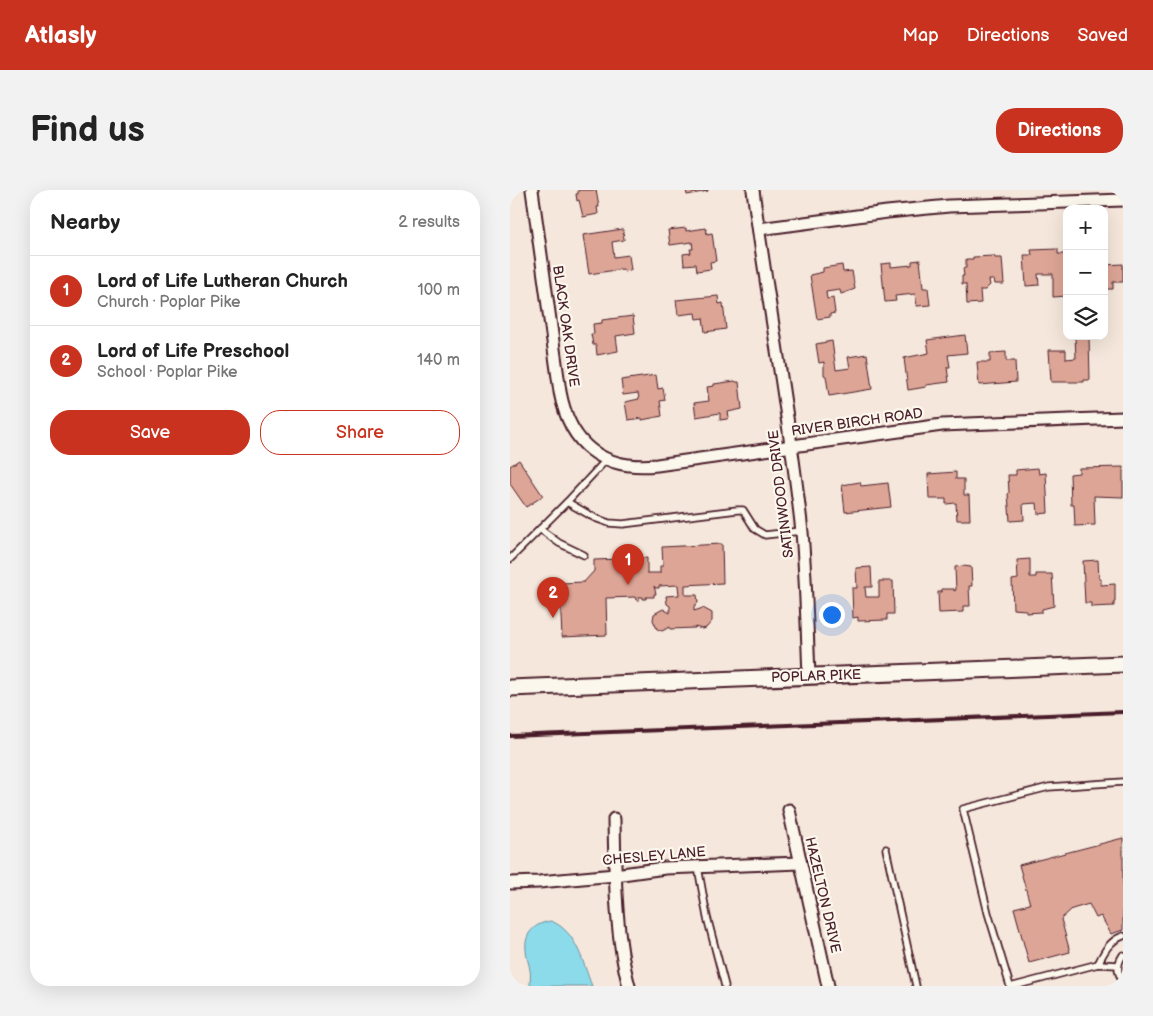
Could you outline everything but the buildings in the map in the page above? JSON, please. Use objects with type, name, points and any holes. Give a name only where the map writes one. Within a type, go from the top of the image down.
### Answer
[{"type":"main road","name":"POPLAR PIKE","points":[[510,688],[1123,664]]},
{"type":"street","name":"BLACK OAK DRIVE","points":[[532,190],[562,402],[567,418],[576,433],[590,449],[602,457]]},
{"type":"street","name":"SATINWOOD DRIVE","points":[[753,190],[802,531],[809,676]]},
{"type":"street","points":[[758,230],[887,212],[933,208],[1123,200]]},
{"type":"street","name":"RIVER BIRCH ROAD","points":[[602,457],[622,465],[645,467],[942,426],[1123,418]]},
{"type":"street","name":"HAZELTON DRIVE","points":[[789,810],[828,986]]},
{"type":"street","points":[[614,819],[615,875],[623,956],[629,986]]},
{"type":"street","name":"CHESLEY LANE","points":[[510,883],[615,875],[665,868],[800,863]]},
{"type":"lane","points":[[510,559],[567,502],[602,457]]},
{"type":"lane","points":[[567,502],[595,518],[615,524],[638,523],[743,510],[755,529],[765,535],[802,531]]},
{"type":"lane","points":[[540,529],[558,543],[584,555]]},
{"type":"lane","points":[[1118,965],[1098,964],[1012,986],[988,913],[963,809],[1049,787],[1123,782]]},
{"type":"lane","points":[[886,849],[916,986]]},
{"type":"lane","points":[[698,866],[707,917],[725,986]]},
{"type":"lane","points":[[1098,964],[1110,944],[1115,939],[1123,936]]},
{"type":"lane","points":[[1123,955],[1118,965],[1118,971],[1123,980]]},
{"type":"water","points":[[551,921],[567,932],[573,940],[592,986],[530,986],[530,972],[526,953],[527,939],[532,930],[540,924]]},
{"type":"railway","points":[[510,736],[1123,712]]},
{"type":"place","name":"Lord of Life Lutheran Church","points":[[628,585]]},
{"type":"place","name":"Lord of Life Preschool","points":[[553,618]]}]
